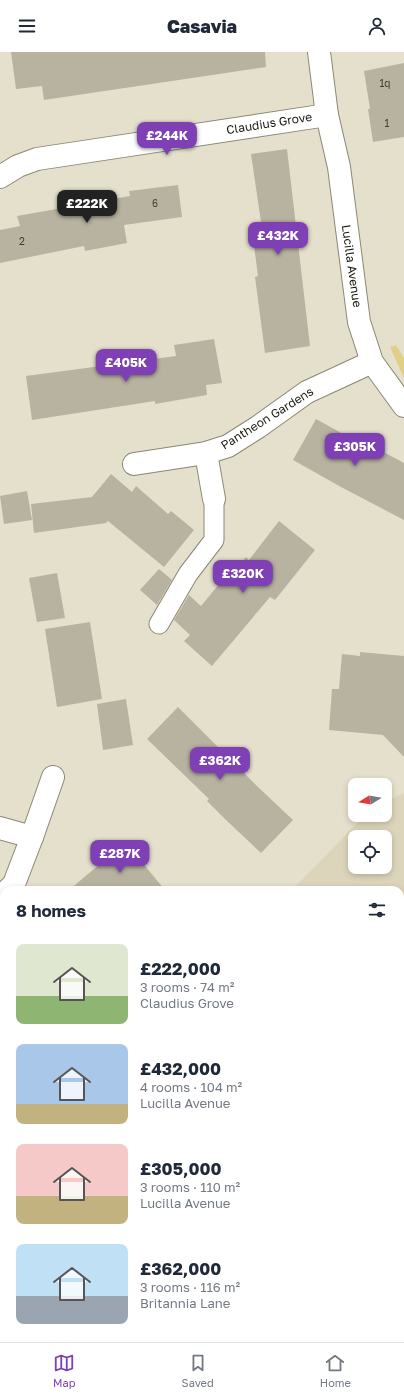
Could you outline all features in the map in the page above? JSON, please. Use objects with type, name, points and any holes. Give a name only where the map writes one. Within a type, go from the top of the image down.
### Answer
[{"type":"street","name":"Lucilla Avenue","points":[[319,52],[327,114],[339,167],[359,322],[372,362],[404,406]]},
{"type":"street","name":"Claudius Grove","points":[[0,177],[18,166],[37,159],[327,114]]},
{"type":"street","name":"Pantheon Gardens","points":[[134,464],[206,453],[228,446],[258,427],[307,392],[372,362]]},
{"type":"street","name":"Pantheon Gardens","points":[[206,453],[214,499]]},
{"type":"street","points":[[12,886],[32,837],[53,777]]},
{"type":"street","points":[[0,828],[32,837]]},
{"type":"lane","points":[[159,624],[188,574],[214,540],[214,499]]},
{"type":"shaded area","points":[[396,345],[404,358],[404,378],[390,347]]},
{"type":"shaded area","points":[[404,793],[404,886],[296,886],[348,832],[348,874],[392,874],[392,830],[350,830],[358,822],[392,822],[392,799]]},
{"type":"building","points":[[11,52],[265,52],[266,67],[44,100],[42,86],[16,89]]},
{"type":"building","points":[[404,63],[404,137],[373,142],[364,71]]},
{"type":"building","points":[[287,149],[310,346],[265,353],[255,277],[258,276],[251,223],[261,222],[251,154]]},
{"type":"building","points":[[178,185],[182,217],[124,225],[127,243],[85,251],[84,246],[0,263],[0,230],[20,226],[17,216],[130,196],[129,191]]},
{"type":"building","points":[[214,339],[222,383],[206,385],[207,395],[155,404],[155,401],[32,420],[26,376],[176,356],[174,345]]},
{"type":"building","points":[[316,419],[363,445],[365,442],[404,463],[404,520],[293,460]]},
{"type":"building","points":[[111,474],[132,492],[136,486],[168,514],[171,511],[194,530],[164,567],[108,521],[106,523],[34,533],[31,504],[92,497]]},
{"type":"building","points":[[27,491],[32,520],[4,524],[0,496]]},
{"type":"building","points":[[279,521],[315,550],[275,600],[270,597],[212,666],[184,641],[190,635],[174,620],[189,595],[201,606],[220,583],[223,585],[246,557],[249,560]]},
{"type":"building","points":[[159,569],[172,580],[157,605],[140,590]]},
{"type":"building","points":[[57,573],[65,618],[37,622],[29,578]]},
{"type":"building","points":[[90,622],[102,699],[57,707],[45,629]]},
{"type":"building","points":[[360,652],[404,656],[404,757],[383,735],[329,730],[332,689],[339,689],[342,654],[360,656]]},
{"type":"building","points":[[126,699],[133,745],[103,750],[97,704]]},
{"type":"building","points":[[178,707],[293,820],[261,853],[207,801],[209,799],[147,739]]},
{"type":"building","points":[[126,843],[162,886],[74,886]]}]
